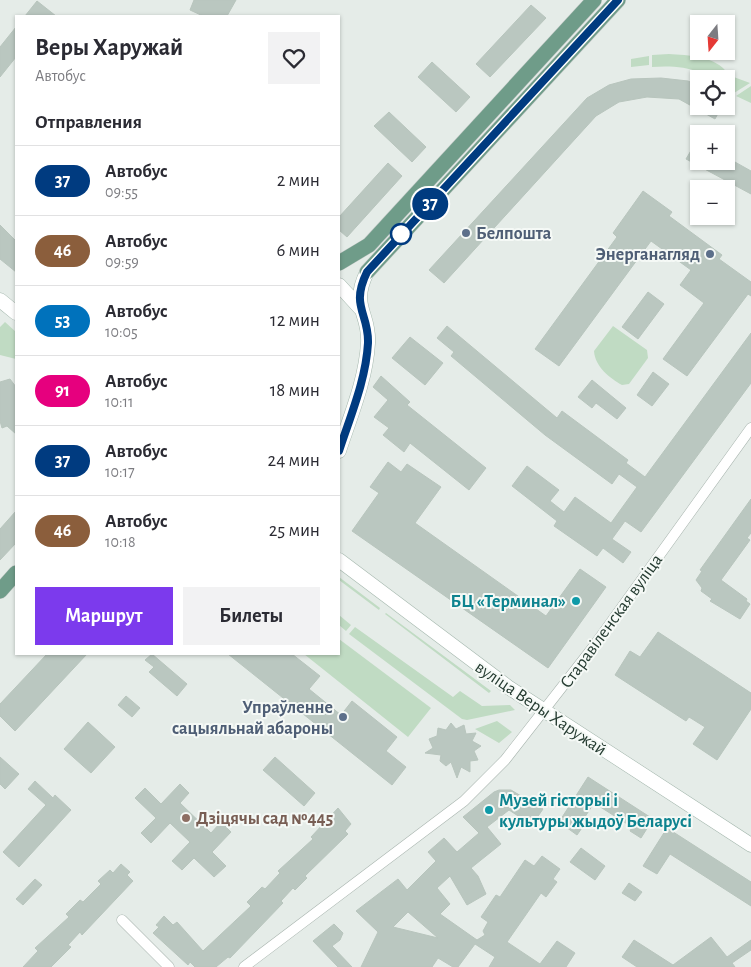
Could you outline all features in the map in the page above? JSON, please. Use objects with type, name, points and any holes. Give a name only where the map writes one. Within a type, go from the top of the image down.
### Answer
[{"type":"main road","points":[[340,262],[369,245],[594,0]]},
{"type":"main road","points":[[340,448],[364,369],[368,334],[360,308],[360,292],[367,272],[618,0]]},
{"type":"main road","points":[[543,56],[542,63],[545,68],[552,70],[558,67]]},
{"type":"main road","points":[[340,286],[360,308]]},
{"type":"main road","points":[[0,300],[15,312]]},
{"type":"main road","name":"вуліца Веры Харужай","points":[[340,561],[508,687],[751,845]]},
{"type":"main road","points":[[0,591],[15,574]]},
{"type":"street","name":"Старавіленская вуліца","points":[[244,967],[464,801],[505,760],[542,710],[594,646],[751,428]]},
{"type":"street","points":[[122,920],[169,967]]},
{"type":"green space","points":[[652,55],[690,56],[690,60],[709,60],[717,63],[725,70],[652,67]]},
{"type":"green space","points":[[649,56],[649,65],[631,67],[631,59]]},
{"type":"green space","points":[[735,77],[750,83],[735,92]]},
{"type":"green space","points":[[751,86],[751,103],[736,96]]},
{"type":"green space","points":[[5,322],[15,331],[15,359],[0,355],[0,327]]},
{"type":"green space","points":[[613,326],[647,350],[648,358],[629,384],[622,385],[608,375],[600,367],[595,357],[594,351]]},
{"type":"green space","points":[[340,578],[380,608],[379,610],[340,581]]},
{"type":"green space","points":[[386,613],[491,691],[489,693]]},
{"type":"green space","points":[[340,616],[351,625],[346,631],[340,626]]},
{"type":"green space","points":[[355,627],[453,697],[460,691],[482,706],[510,705],[515,710],[467,720],[462,719],[349,634]]},
{"type":"green space","points":[[340,640],[431,708],[408,737],[305,655],[340,655]]},
{"type":"green space","points":[[497,721],[512,732],[499,743],[475,729]]},
{"type":"building","points":[[194,0],[236,0],[228,15],[201,15],[190,10]]},
{"type":"building","points":[[37,1],[55,15],[26,15]]},
{"type":"building","points":[[531,5],[546,18],[490,77],[476,64]]},
{"type":"building","points":[[15,28],[15,58],[0,77],[0,47]]},
{"type":"building","points":[[432,62],[470,97],[456,112],[418,77]]},
{"type":"building","points":[[661,78],[688,81],[690,82],[690,105],[679,99],[647,97],[619,102],[596,116],[444,283],[429,270],[587,98],[609,85],[631,79]]},
{"type":"building","points":[[389,112],[426,147],[412,162],[374,126]]},
{"type":"building","points":[[708,115],[717,115],[715,119]]},
{"type":"building","points":[[690,152],[690,161],[686,159]]},
{"type":"building","points":[[735,162],[751,171],[751,194],[735,185],[735,180],[725,180],[706,170],[735,170]]},
{"type":"building","points":[[388,163],[402,176],[347,237],[340,231],[340,216]]},
{"type":"building","points":[[643,191],[672,212],[669,216],[722,255],[719,259],[751,282],[751,296],[748,294],[687,376],[663,359],[704,303],[680,285],[691,270],[651,241],[559,366],[535,349],[617,237],[613,233]]},
{"type":"building","points":[[0,225],[15,240],[15,271],[0,259]]},
{"type":"building","points":[[648,292],[664,304],[638,339],[622,327]]},
{"type":"building","points":[[447,326],[557,418],[562,411],[628,460],[626,463],[645,477],[751,333],[751,383],[641,532],[625,521],[612,539],[631,552],[623,563],[603,548],[597,556],[554,526],[557,521],[512,486],[527,466],[559,490],[550,501],[564,512],[575,497],[611,523],[637,487],[619,474],[612,484],[545,435],[451,356],[454,352],[437,338]]},
{"type":"building","points":[[410,337],[443,363],[425,385],[392,358]]},
{"type":"building","points":[[653,372],[669,384],[652,406],[637,395]]},
{"type":"building","points":[[381,376],[410,402],[407,405],[486,468],[469,490],[410,443],[404,452],[383,435],[389,428],[374,417],[388,400],[373,387]]},
{"type":"building","points":[[10,379],[15,386],[15,433],[7,426],[2,428],[0,421],[0,382]]},
{"type":"building","points":[[592,380],[626,408],[617,419],[596,403],[592,408],[578,397]]},
{"type":"building","points":[[388,462],[401,472],[407,464],[441,487],[415,523],[546,616],[580,569],[606,587],[548,668],[352,531],[379,493],[370,487]]},
{"type":"building","points":[[751,499],[751,533],[747,538],[750,540],[721,580],[747,599],[746,601],[750,604],[740,619],[710,601],[712,599],[701,591],[702,588],[696,580],[702,571],[700,570]]},
{"type":"building","points":[[15,512],[15,544],[0,560],[0,529]]},
{"type":"building","points":[[658,632],[751,693],[751,709],[717,760],[693,744],[705,727],[689,717],[686,721],[615,675],[630,651],[640,657]]},
{"type":"building","points":[[46,655],[86,655],[15,731],[0,716],[0,704]]},
{"type":"building","points":[[153,655],[187,684],[177,696],[149,672],[154,667],[145,660]]},
{"type":"building","points":[[229,655],[293,655],[320,676],[309,689],[341,715],[352,701],[397,737],[386,751],[406,767],[392,785]]},
{"type":"building","points":[[126,696],[140,708],[132,717],[118,705]]},
{"type":"building","points":[[88,722],[115,747],[91,773],[64,749]]},
{"type":"building","points":[[451,723],[456,729],[464,725],[466,734],[476,733],[472,741],[481,746],[474,751],[478,760],[470,761],[470,772],[461,767],[457,778],[451,762],[446,766],[440,761],[441,755],[425,753],[433,748],[429,739],[437,736],[438,728],[446,730]]},
{"type":"building","points":[[0,757],[19,774],[5,789],[0,784]]},
{"type":"building","points":[[275,757],[315,793],[304,806],[263,770]]},
{"type":"building","points":[[588,777],[653,819],[641,838],[630,831],[632,827],[594,803],[581,823],[584,825],[577,835],[559,822]]},
{"type":"building","points":[[35,781],[53,798],[55,795],[71,810],[19,867],[3,852],[46,805],[28,789]]},
{"type":"building","points":[[180,784],[189,793],[180,803],[211,833],[221,822],[231,832],[212,852],[226,866],[214,877],[194,858],[182,870],[172,861],[190,842],[170,823],[151,843],[141,833],[156,818],[135,798],[145,788],[161,804]]},
{"type":"building","points":[[511,790],[543,809],[532,825],[509,810],[487,827],[501,844],[471,868],[478,876],[486,894],[467,905],[450,876],[437,888],[450,904],[440,914],[477,940],[485,935],[483,931],[488,922],[481,917],[496,895],[500,897],[525,860],[534,866],[542,856],[560,869],[553,879],[557,882],[546,897],[541,893],[507,942],[540,964],[557,941],[575,953],[566,967],[489,967],[495,957],[475,944],[458,967],[453,967],[438,958],[432,967],[361,967],[378,932],[356,911],[398,879],[407,890],[436,861],[428,852],[444,838],[457,852],[479,833],[463,817],[494,792]],"holes":[[[408,912],[438,938],[393,927]]]},
{"type":"building","points":[[338,808],[351,824],[345,831],[348,834],[305,876],[307,878],[295,890],[293,888],[281,901],[283,903],[230,958],[228,957],[216,967],[195,967],[190,962],[188,965],[153,933],[159,927],[156,925],[164,916],[173,925],[177,922],[203,951],[251,906],[247,902],[262,887],[265,889],[280,873],[278,871],[313,839],[311,837]]},
{"type":"building","points":[[667,828],[751,882],[751,906],[670,854],[657,874],[643,866]]},
{"type":"building","points":[[581,848],[605,866],[595,880],[570,862]]},
{"type":"building","points":[[121,864],[130,872],[127,875],[133,881],[82,935],[80,932],[68,945],[71,947],[51,967],[23,967],[38,951],[35,948],[69,917],[66,914],[80,900],[83,902],[101,884],[98,881],[110,870],[113,873]]},
{"type":"building","points":[[35,879],[42,885],[23,905],[16,899]]},
{"type":"building","points":[[629,883],[642,892],[635,901],[622,893]]},
{"type":"building","points":[[334,924],[343,933],[340,940],[332,946],[352,967],[338,967],[313,941]]},
{"type":"building","points":[[711,937],[727,957],[751,940],[751,950],[732,963],[735,967],[637,967],[622,957],[634,940],[673,965]]},
{"type":"bus line","name":"37","points":[[340,448],[364,369],[368,334],[360,308],[360,292],[367,272],[618,0]]},
{"type":"place","name":"Белпошта","points":[[466,233]]},
{"type":"place","name":"Энерганагляд","points":[[710,254]]},
{"type":"place","name":"БЦ «Терминал»","points":[[576,601]]},
{"type":"place","name":"Упраўленне сацыяльнай абароны","points":[[343,717]]},
{"type":"place","name":"Музей гісторыі і культуры жыдоў Беларусі","points":[[489,810]]},
{"type":"place","name":"Дзіцячы сад №445","points":[[186,818]]}]
